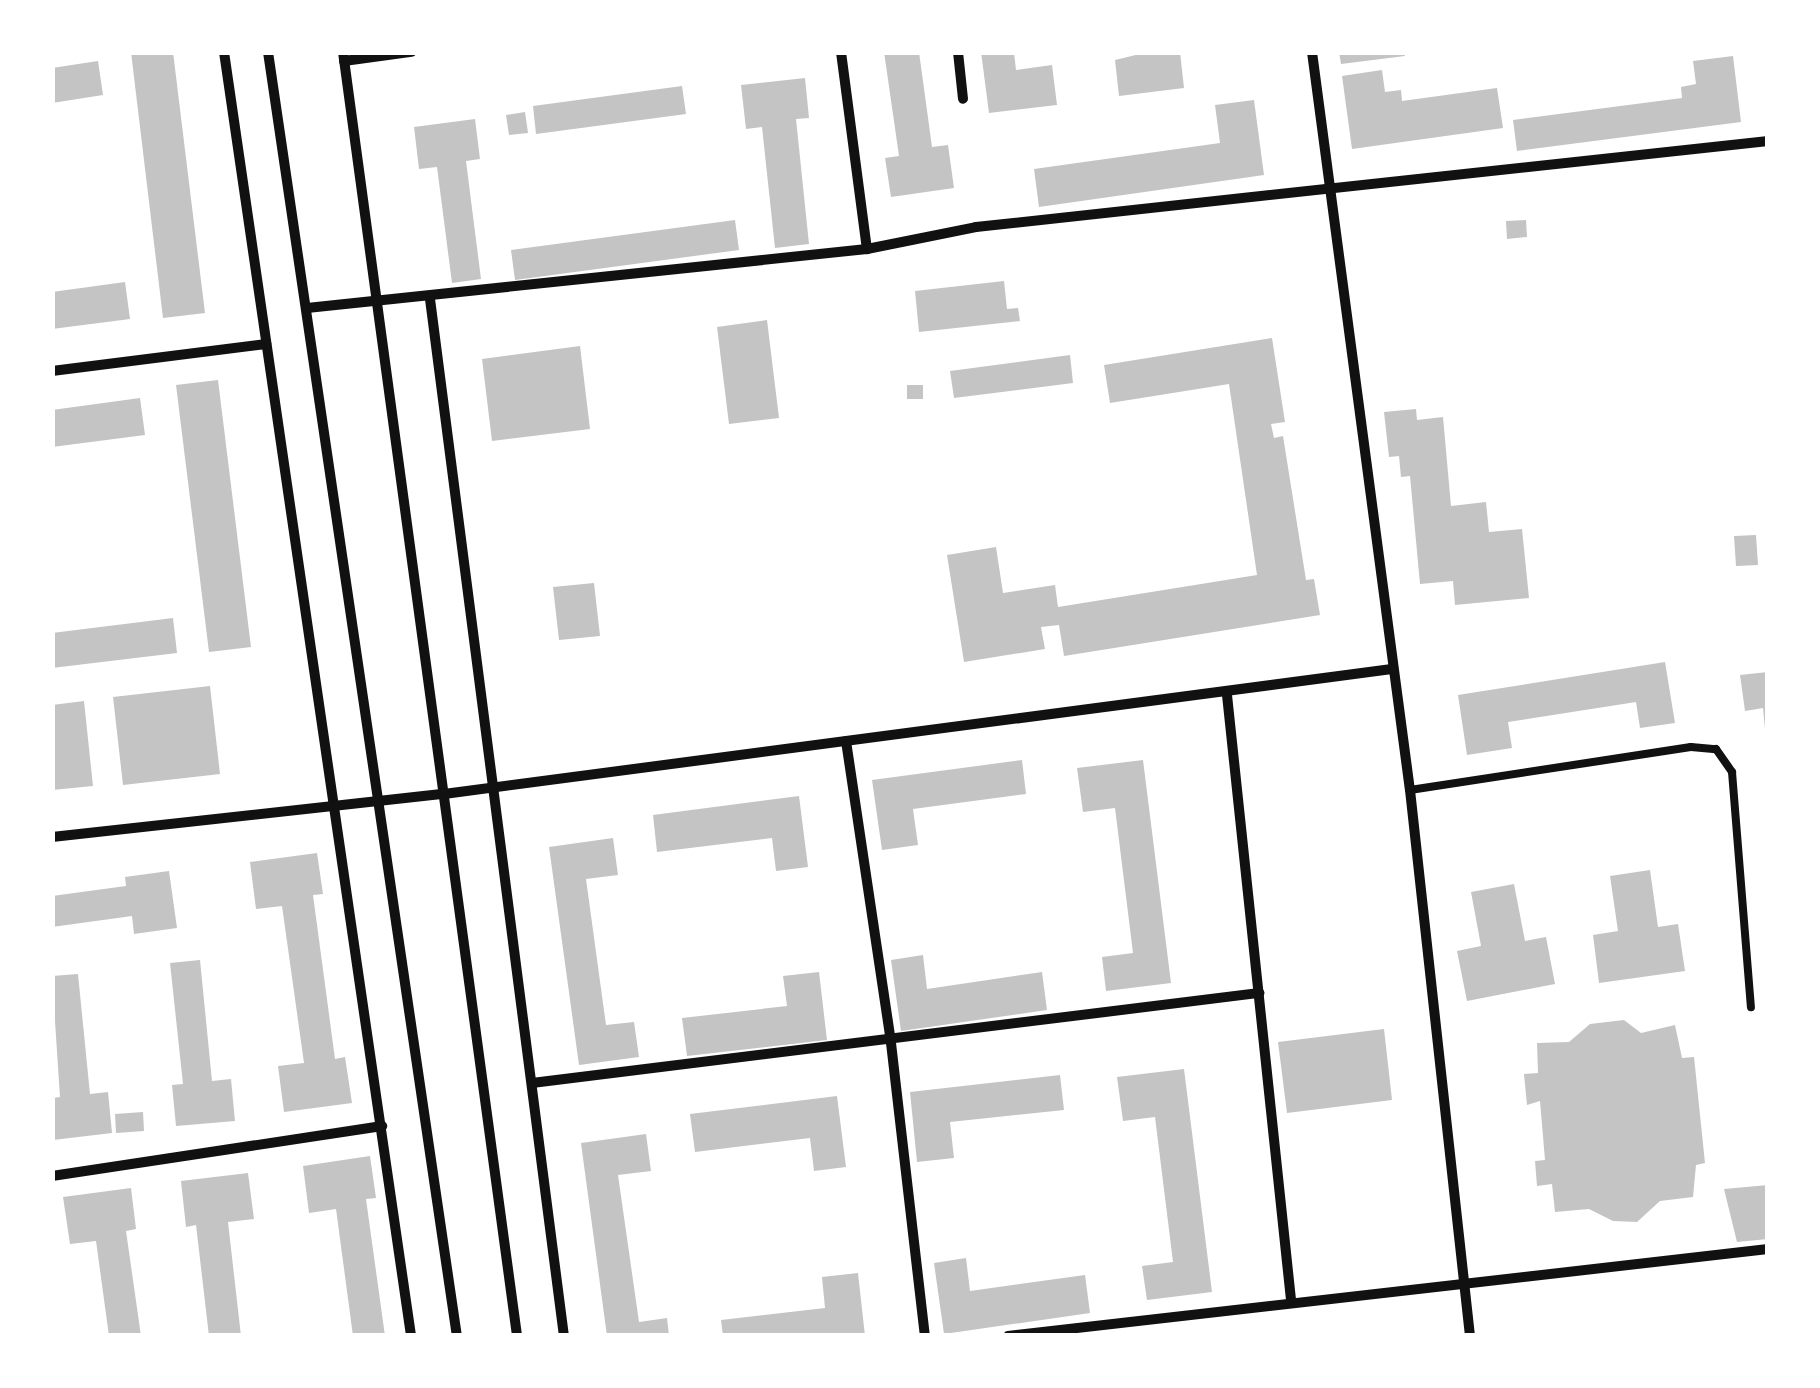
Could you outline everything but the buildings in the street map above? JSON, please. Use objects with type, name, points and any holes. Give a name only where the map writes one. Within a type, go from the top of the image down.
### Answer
[{"type":"street","points":[[224,52],[411,1336]]},
{"type":"street","points":[[268,52],[457,1336]]},
{"type":"street","points":[[411,52],[344,57],[518,1336]]},
{"type":"street","points":[[840,52],[866,249]]},
{"type":"street","points":[[958,52],[963,99]]},
{"type":"street","points":[[1312,52],[1410,790],[1470,1336]]},
{"type":"street","points":[[307,308],[430,299],[866,249],[976,227],[1768,141]]},
{"type":"street","points":[[430,299],[564,1336]]},
{"type":"street","points":[[52,371],[266,344]]},
{"type":"street","points":[[52,837],[376,797],[444,794],[1227,695],[1392,669]]},
{"type":"street","points":[[1227,695],[1291,1300]]},
{"type":"street","points":[[846,741],[891,1042],[925,1336]]},
{"type":"street","points":[[532,1084],[1259,993]]},
{"type":"street","points":[[52,1176],[382,1126]]},
{"type":"street","points":[[1008,1336],[1291,1300],[1768,1250]]},
{"type":"lane","points":[[1410,790],[1691,747],[1716,750],[1732,772],[1751,1007]]}]
